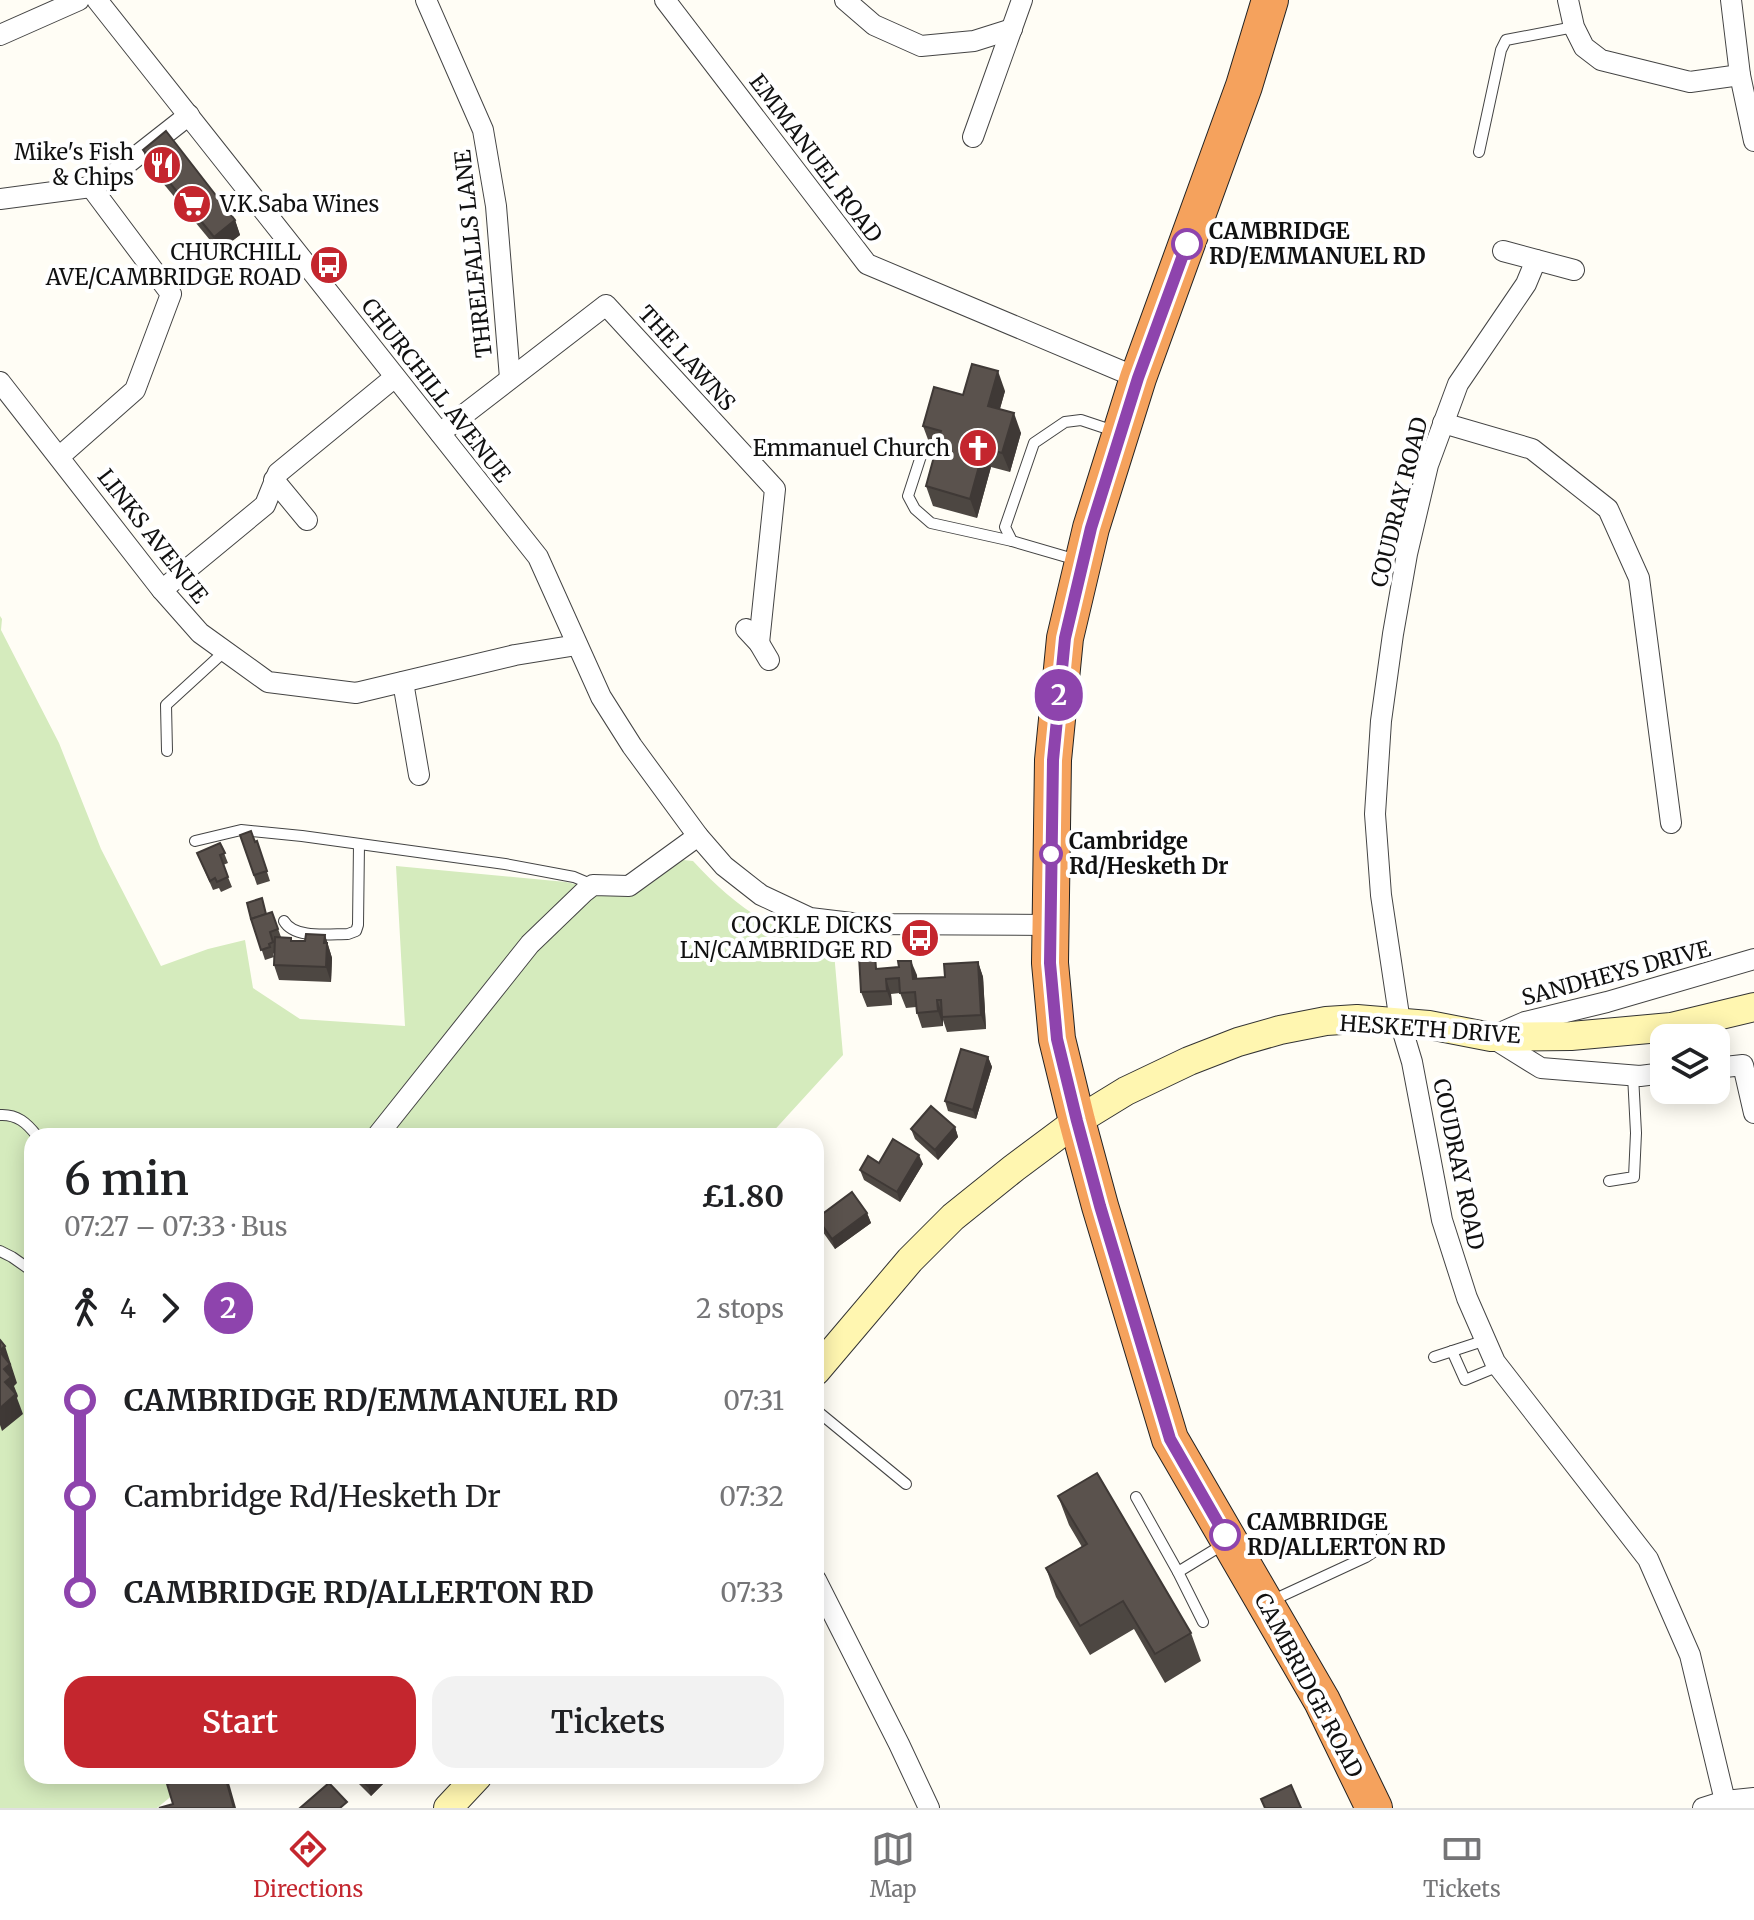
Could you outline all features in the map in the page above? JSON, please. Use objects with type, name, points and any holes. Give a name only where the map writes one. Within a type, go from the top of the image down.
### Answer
[{"type":"highway","name":"CAMBRIDGE ROAD","points":[[1270,0],[1244,86],[1138,378],[1091,528],[1065,638],[1053,760],[1050,963],[1057,1039],[1077,1121],[1170,1439],[1322,1701],[1374,1808]]},
{"type":"street","points":[[0,35],[79,0]]},
{"type":"street","name":"CHURCHILL AVENUE","points":[[97,0],[538,557],[601,697],[698,836],[724,866],[761,895],[810,918],[860,924],[1050,925]]},
{"type":"street","name":"THRELFALLS LANE","points":[[426,0],[483,130],[496,206],[510,378],[440,433]]},
{"type":"street","name":"EMMANUEL ROAD","points":[[665,0],[867,264],[1138,378]]},
{"type":"street","points":[[845,0],[874,25],[921,46],[974,41],[1012,29]]},
{"type":"street","points":[[973,137],[1022,0]]},
{"type":"street","points":[[1568,0],[1574,27],[1584,47],[1601,60],[1690,82],[1740,75]]},
{"type":"street","points":[[1731,0],[1740,75],[1754,141]]},
{"type":"street","points":[[0,199],[91,187],[110,177],[189,115]]},
{"type":"street","points":[[59,457],[135,390],[171,294],[91,187]]},
{"type":"street","points":[[1503,251],[1574,270]]},
{"type":"street","name":"COUDRAY ROAD","points":[[1536,260],[1526,284],[1458,384],[1428,465],[1393,634],[1381,721],[1375,814],[1381,895],[1400,1022],[1412,1062],[1442,1220],[1467,1298],[1499,1366],[1648,1559],[1690,1655],[1725,1801]]},
{"type":"street","name":"THE LAWNS","points":[[510,378],[606,305],[775,489],[758,644]]},
{"type":"street","points":[[162,590],[265,505],[278,473],[395,377]]},
{"type":"street","name":"LINKS AVENUE","points":[[0,382],[162,590],[200,633],[268,682],[356,693],[515,655],[577,645]]},
{"type":"street","points":[[1443,423],[1532,449],[1608,509],[1639,578],[1671,823]]},
{"type":"street","points":[[274,480],[307,520]]},
{"type":"street","points":[[403,682],[419,775]]},
{"type":"street","points":[[383,1128],[530,944],[593,885],[629,886],[698,836]]},
{"type":"street","name":"SANDHEYS DRIVE","points":[[1491,1037],[1525,1022],[1607,1002],[1754,959]]},
{"type":"street","name":"HESKETH DRIVE","points":[[824,1362],[910,1260],[953,1217],[1077,1121],[1126,1091],[1238,1042],[1326,1021],[1357,1019],[1429,1025],[1491,1037],[1571,1036],[1671,1027],[1754,1007]]},
{"type":"street","points":[[1491,1037],[1541,1068],[1650,1074]]},
{"type":"street","points":[[1730,1066],[1743,1065],[1754,1113]]},
{"type":"street","points":[[824,1596],[929,1808]]},
{"type":"street","points":[[448,1808],[470,1784]]},
{"type":"street","points":[[1703,1808],[1725,1801],[1754,1798]]},
{"type":"lane","points":[[1479,152],[1501,50],[1506,40],[1574,27]]},
{"type":"lane","points":[[1012,541],[1005,527],[1034,443],[1065,422],[1081,420],[1121,433]]},
{"type":"lane","points":[[921,456],[908,496],[915,509],[931,523],[1012,541],[1083,562]]},
{"type":"lane","points":[[167,751],[166,705],[225,651]]},
{"type":"lane","points":[[195,841],[241,830],[302,836],[519,867],[574,877],[593,885]]},
{"type":"lane","points":[[284,921],[296,933],[348,934],[356,931],[359,844]]},
{"type":"lane","points":[[1609,1181],[1634,1177],[1636,1133],[1633,1075]]},
{"type":"lane","points":[[0,1115],[12,1115],[30,1128]]},
{"type":"lane","points":[[0,1251],[24,1265]]},
{"type":"lane","points":[[1434,1357],[1486,1340]]},
{"type":"lane","points":[[1452,1351],[1465,1380],[1499,1366]]},
{"type":"lane","points":[[824,1417],[906,1484]]},
{"type":"lane","points":[[1136,1497],[1203,1622]]},
{"type":"lane","points":[[1265,1604],[1366,1557],[1375,1551],[1384,1531]]},
{"type":"lane","points":[[1178,1572],[1229,1541]]},
{"type":"green space","points":[[0,616],[1,630],[59,743],[101,849],[161,966],[245,940],[253,988],[300,1019],[405,1026],[396,866],[566,882],[626,896],[649,885],[683,860],[693,861],[739,904],[773,925],[792,933],[833,941],[843,1055],[776,1128],[24,1128],[24,1784],[186,1784],[157,1808],[0,1808]]},
{"type":"building","points":[[166,131],[235,220],[214,237],[143,150]]},
{"type":"building","name":"Emmanuel Church","points":[[972,364],[998,371],[988,406],[1014,413],[1002,453],[984,448],[970,499],[926,486],[941,431],[923,426],[934,387],[963,395]]},
{"type":"building","points":[[251,831],[267,871],[254,875],[240,835]]},
{"type":"building","points":[[220,843],[225,853],[220,855],[228,877],[217,882],[215,878],[210,881],[197,853]]},
{"type":"building","points":[[262,898],[266,914],[251,919],[247,903]]},
{"type":"building","points":[[272,912],[278,929],[270,932],[273,942],[269,944],[270,947],[261,950],[251,919]]},
{"type":"building","points":[[306,934],[325,935],[326,967],[274,965],[275,937],[305,941]]},
{"type":"building","points":[[875,955],[876,969],[899,967],[898,961],[911,961],[913,979],[945,977],[944,964],[978,962],[981,1015],[942,1017],[941,1000],[937,1000],[938,1011],[917,1013],[915,992],[900,993],[899,978],[886,979],[887,991],[861,992],[859,956]]},
{"type":"building","points":[[961,1049],[988,1057],[973,1110],[945,1101]]},
{"type":"building","points":[[931,1106],[955,1127],[935,1150],[911,1129]]},
{"type":"building","points":[[893,1139],[919,1155],[897,1192],[860,1170],[868,1156],[879,1163]]},
{"type":"building","points":[[852,1192],[867,1213],[832,1239],[824,1228],[824,1213]]},
{"type":"building","points":[[0,1352],[10,1364],[4,1369],[11,1377],[5,1382],[16,1394],[0,1408]]},
{"type":"building","points":[[1097,1473],[1191,1633],[1155,1654],[1123,1601],[1080,1626],[1046,1568],[1087,1544],[1058,1496]]},
{"type":"building","points":[[167,1784],[227,1784],[234,1808],[159,1808],[173,1804]]},
{"type":"building","points":[[328,1784],[347,1802],[340,1808],[300,1808]]},
{"type":"building","points":[[1291,1785],[1301,1808],[1265,1808],[1261,1799]]},
{"type":"bus line","name":"2","points":[[1187,244],[1138,378],[1091,528],[1065,638],[1053,760],[1050,963],[1057,1039],[1077,1121],[1170,1439],[1225,1535]]},
{"type":"place","name":"Mike's Fish & Chips","points":[[162,165]]},
{"type":"place","name":"V.K.Saba Wines","points":[[192,204]]},
{"type":"place","name":"CAMBRIDGE RD/EMMANUEL RD","points":[[1187,244]]},
{"type":"place","name":"CHURCHILL AVE/CAMBRIDGE ROAD","points":[[329,265]]},
{"type":"place","name":"Emmanuel Church","points":[[978,448]]},
{"type":"place","name":"Cambridge Rd/Hesketh Dr","points":[[1051,854]]},
{"type":"place","name":"COCKLE DICKS LN/CAMBRIDGE RD","points":[[920,938]]},
{"type":"place","name":"CAMBRIDGE RD/ALLERTON RD","points":[[1225,1535]]}]
